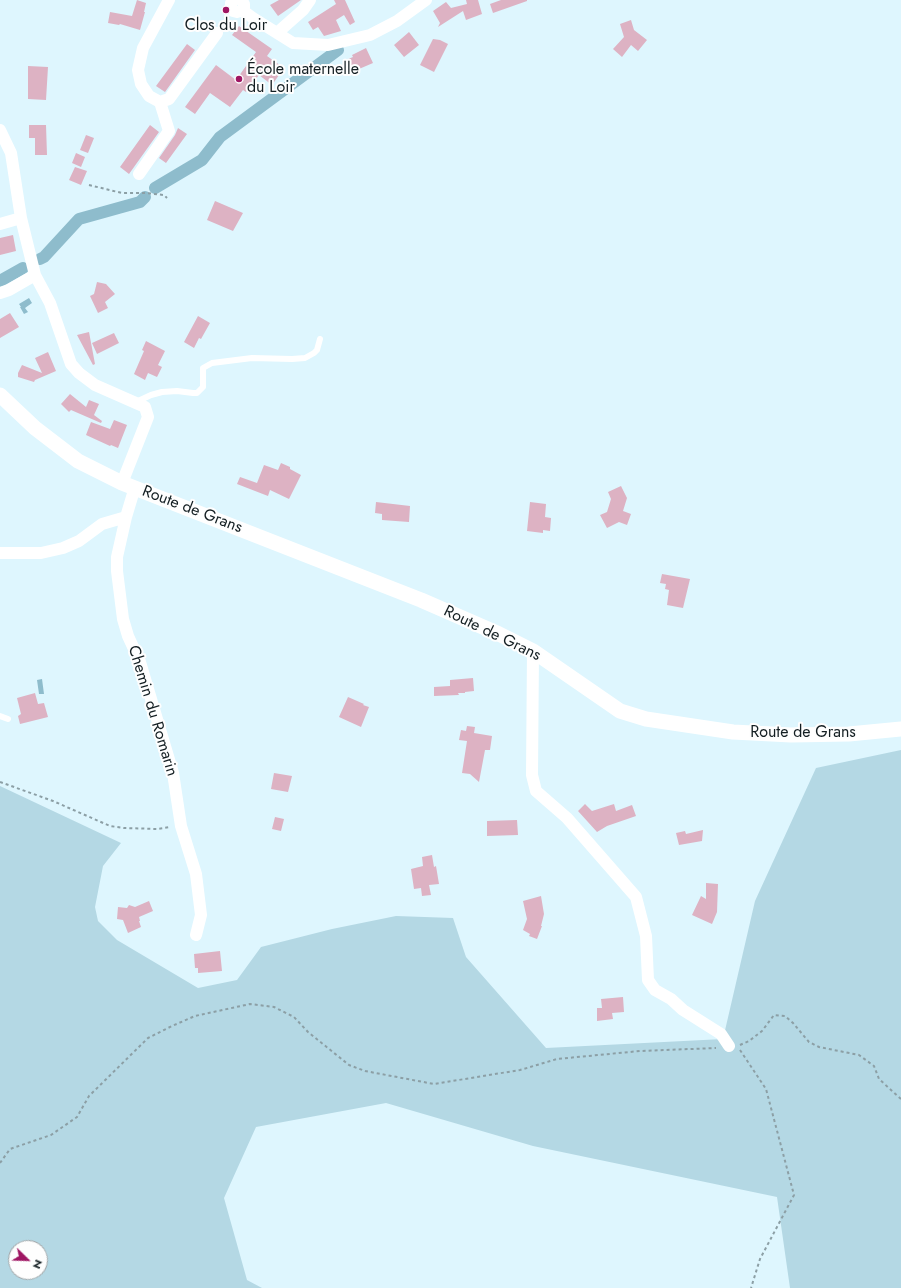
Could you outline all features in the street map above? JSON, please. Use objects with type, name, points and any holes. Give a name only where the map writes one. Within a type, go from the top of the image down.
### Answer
[{"type":"street","points":[[139,174],[169,131],[160,102],[149,96],[141,84],[138,70],[143,48],[169,0]]},
{"type":"street","points":[[277,33],[303,10],[310,0]]},
{"type":"street","points":[[236,2],[253,18],[293,43],[328,45],[370,35],[398,21],[426,0]]},
{"type":"street","points":[[160,102],[169,99],[217,33]]},
{"type":"street","points":[[0,130],[11,153],[21,218],[35,275],[50,303],[71,364],[79,373],[95,384],[135,403]]},
{"type":"street","points":[[0,224],[21,218]]},
{"type":"street","points":[[0,293],[9,290],[35,275]]},
{"type":"street","name":"Route de Grans","points":[[0,395],[35,428],[78,461],[128,485],[421,600],[499,634],[533,651],[620,711],[646,719],[733,732],[791,735],[849,734],[901,729]]},
{"type":"street","name":"Chemin du Romarin","points":[[135,403],[145,407],[148,417],[128,485],[126,517],[117,557],[117,571],[123,619],[128,636],[140,662],[173,773],[181,826],[196,874],[200,915],[196,935]]},
{"type":"street","points":[[0,553],[41,553],[63,548],[79,541],[102,524],[126,517]]},
{"type":"street","points":[[533,651],[532,775],[536,791],[567,818],[636,897],[646,936],[648,980],[655,990],[721,1034],[729,1046]]},
{"type":"lane","points":[[135,403],[150,395],[162,392],[177,391],[197,393],[203,387],[203,368],[212,363],[233,359],[305,358],[317,350],[320,339]]},
{"type":"lane","points":[[0,716],[8,719]]},
{"type":"path","points":[[89,185],[122,193],[146,192],[164,195],[167,198]]},
{"type":"path","points":[[0,782],[53,801],[110,826],[157,829],[181,826]]},
{"type":"path","points":[[0,1163],[10,1149],[51,1135],[77,1117],[89,1096],[148,1038],[195,1016],[250,1004],[274,1007],[294,1017],[308,1032],[349,1065],[365,1071],[434,1084],[520,1070],[557,1059],[640,1051],[706,1049],[729,1046]]},
{"type":"path","points":[[751,1288],[760,1259],[794,1194],[766,1089],[737,1046],[749,1041],[762,1031],[774,1015],[785,1016],[809,1042],[819,1047],[859,1055],[874,1066],[879,1079],[901,1099]]},
{"type":"shaded area","points":[[29,298],[32,303],[25,308],[28,312],[24,314],[19,304]]},
{"type":"shaded area","points":[[42,679],[44,694],[39,694],[37,680]]},
{"type":"shaded area","points":[[901,750],[901,1288],[790,1288],[777,1197],[533,1146],[386,1103],[256,1127],[224,1198],[247,1280],[262,1288],[0,1288],[0,786],[121,843],[103,866],[95,907],[98,921],[117,940],[198,988],[237,980],[261,947],[332,929],[396,916],[453,918],[466,957],[546,1048],[723,1039],[755,901],[816,768]]},
{"type":"building","points":[[137,0],[146,3],[140,30],[120,24],[108,23],[110,12],[132,16]]},
{"type":"building","points":[[279,0],[301,0],[278,16],[270,5]]},
{"type":"building","points":[[334,0],[345,0],[355,22],[350,25],[344,15],[336,20],[341,31],[324,36],[318,27],[313,30],[308,22],[336,4]]},
{"type":"building","points":[[466,0],[478,0],[482,14],[466,20],[463,11],[438,27],[440,23],[433,11],[446,2],[451,8],[467,4]]},
{"type":"building","points":[[501,0],[527,1],[493,13],[490,4]]},
{"type":"building","points":[[631,20],[634,30],[647,40],[638,51],[631,45],[622,57],[613,49],[624,37],[620,24]]},
{"type":"building","points":[[239,26],[272,49],[267,56],[284,68],[272,85],[259,75],[246,92],[243,90],[230,107],[210,93],[195,114],[185,107],[216,65],[236,80],[256,52],[232,35]]},
{"type":"building","points":[[409,32],[419,45],[404,57],[394,45]]},
{"type":"building","points":[[433,39],[440,40],[448,44],[434,72],[420,65]]},
{"type":"building","points":[[187,44],[195,50],[165,92],[156,86]]},
{"type":"building","points":[[366,48],[373,63],[352,72],[346,60],[353,57],[352,55]]},
{"type":"building","points":[[28,66],[48,67],[46,100],[28,99]]},
{"type":"building","points":[[29,125],[46,125],[47,155],[35,155],[35,138],[29,138]]},
{"type":"building","points":[[150,125],[159,132],[129,174],[120,167]]},
{"type":"building","points":[[178,128],[187,134],[166,163],[159,158],[175,135]]},
{"type":"building","points":[[86,135],[94,138],[88,153],[80,150]]},
{"type":"building","points":[[76,153],[85,157],[81,167],[72,163]]},
{"type":"building","points":[[75,167],[87,171],[81,185],[69,180]]},
{"type":"building","points":[[215,201],[243,213],[233,231],[207,220]]},
{"type":"building","points":[[13,235],[16,251],[0,255],[0,238]]},
{"type":"building","points":[[97,282],[106,284],[115,294],[105,302],[108,308],[98,313],[90,296],[94,294]]},
{"type":"building","points":[[10,313],[19,327],[0,338],[0,319]]},
{"type":"building","points":[[198,316],[210,323],[194,348],[184,342]]},
{"type":"building","points":[[89,332],[95,364],[93,365],[77,335]]},
{"type":"building","points":[[114,333],[119,343],[97,354],[92,343]]},
{"type":"building","points":[[146,341],[165,351],[158,365],[162,367],[157,377],[148,373],[145,380],[134,374],[144,351],[142,350]]},
{"type":"building","points":[[48,352],[56,371],[35,380],[34,382],[18,377],[18,373],[22,365],[42,373],[35,358]]},
{"type":"building","points":[[70,394],[86,407],[89,400],[99,404],[94,415],[102,421],[101,423],[71,410],[69,412],[61,404]]},
{"type":"building","points":[[114,420],[127,425],[118,448],[86,435],[91,422],[110,429]]},
{"type":"building","points":[[281,463],[290,467],[290,469],[301,475],[289,499],[270,490],[268,496],[237,484],[240,477],[257,483],[264,465],[278,470]]},
{"type":"building","points":[[621,486],[627,498],[623,511],[631,514],[627,525],[619,522],[607,528],[600,515],[607,512],[611,499],[608,492]]},
{"type":"building","points":[[376,502],[410,506],[409,522],[382,520],[382,514],[375,513]]},
{"type":"building","points":[[530,502],[546,504],[545,517],[551,518],[550,531],[543,530],[543,533],[527,531]]},
{"type":"building","points":[[662,574],[690,579],[683,608],[667,605],[669,590],[665,589],[666,584],[660,583]]},
{"type":"building","points":[[473,678],[474,691],[458,693],[459,695],[434,696],[434,687],[450,686],[450,680]]},
{"type":"building","points":[[35,693],[38,704],[44,703],[48,717],[20,724],[18,716],[21,714],[17,698]]},
{"type":"building","points":[[348,697],[369,707],[361,727],[339,717]]},
{"type":"building","points":[[467,726],[475,727],[474,733],[492,736],[490,750],[485,750],[479,782],[470,774],[462,773],[467,741],[459,740],[461,730],[466,731]]},
{"type":"building","points":[[274,773],[292,776],[288,792],[271,789]]},
{"type":"building","points":[[585,804],[592,811],[614,804],[616,811],[632,805],[636,816],[607,826],[597,832],[578,811]]},
{"type":"building","points":[[275,817],[284,819],[281,831],[272,829]]},
{"type":"building","points":[[517,820],[518,835],[487,836],[487,821]]},
{"type":"building","points":[[703,830],[702,841],[679,845],[676,833],[685,831],[686,834]]},
{"type":"building","points":[[432,855],[434,867],[436,866],[439,884],[429,885],[431,895],[422,896],[421,888],[414,889],[411,869],[423,866],[422,857]]},
{"type":"building","points":[[706,883],[718,884],[717,912],[712,924],[692,915],[701,896],[706,899]]},
{"type":"building","points":[[541,896],[544,914],[542,926],[537,939],[529,936],[530,934],[523,930],[527,919],[523,901]]},
{"type":"building","points":[[149,901],[153,911],[139,917],[141,927],[128,933],[123,920],[117,919],[118,907],[127,908],[129,905],[135,907]]},
{"type":"building","points":[[220,951],[222,971],[198,973],[198,968],[195,968],[194,954]]},
{"type":"building","points":[[623,997],[624,1012],[612,1013],[613,1019],[597,1021],[597,1008],[602,1008],[601,999]]},
{"type":"waterway","points":[[155,188],[202,160],[220,137],[338,50]]},
{"type":"waterway","points":[[40,259],[44,257],[79,219],[140,202],[145,197]]},
{"type":"waterway","points":[[0,281],[23,268]]},
{"type":"place","name":"Clos du Loir","points":[[226,10]]},
{"type":"place","name":"École maternelle du Loir","points":[[239,79]]}]
